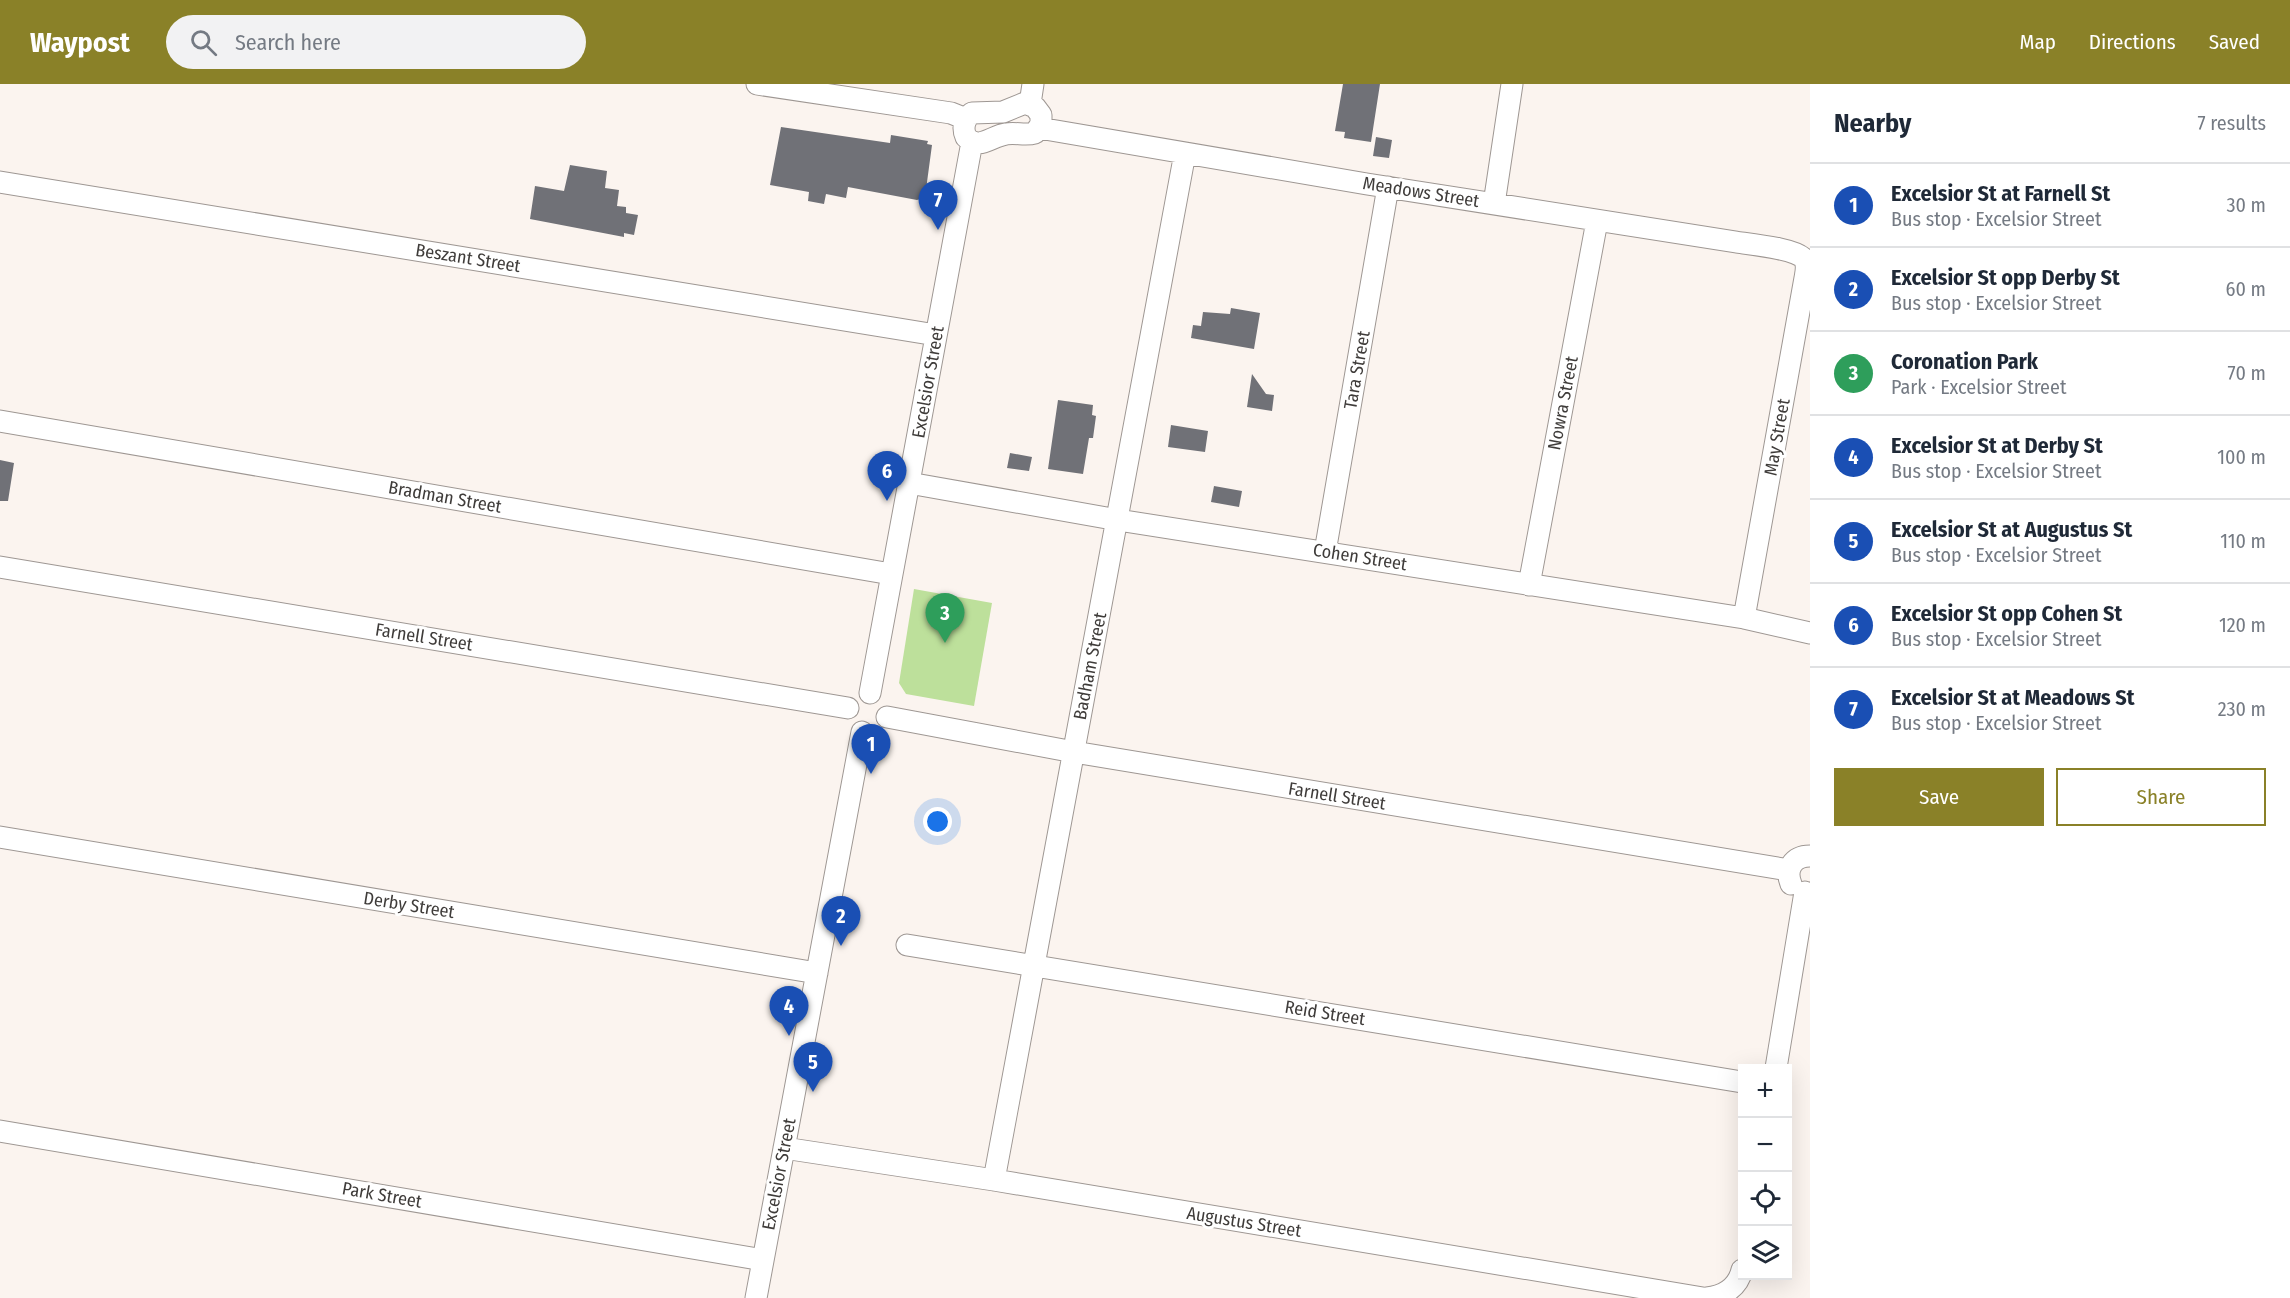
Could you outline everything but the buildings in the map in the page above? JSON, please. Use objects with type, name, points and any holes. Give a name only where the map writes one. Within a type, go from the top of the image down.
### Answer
[{"type":"street","points":[[757,84],[951,113],[966,119]]},
{"type":"street","points":[[1494,204],[1512,84]]},
{"type":"street","points":[[1031,94],[1035,107],[1041,115],[1039,128],[1031,134],[1007,133],[986,142],[972,142],[964,133],[966,119],[977,112],[1003,112],[1020,104],[1031,94]]},
{"type":"street","name":"Meadows Street","points":[[1039,128],[1388,187],[1736,242],[1789,252],[1803,257]]},
{"type":"street","name":"Excelsior Street","points":[[870,693],[972,142]]},
{"type":"street","name":"Badham Street","points":[[994,1180],[1185,153]]},
{"type":"street","name":"Beszant Street","points":[[0,182],[936,335]]},
{"type":"street","name":"Tara Street","points":[[1325,552],[1388,187]]},
{"type":"street","name":"Nowra Street","points":[[1529,585],[1597,221]]},
{"type":"street","name":"May Street","points":[[1744,618],[1803,333],[1806,267],[1803,257]]},
{"type":"street","name":"Bradman Street","points":[[0,421],[891,574]]},
{"type":"street","name":"Cohen Street","points":[[909,483],[1118,520],[1744,618],[1810,633]]},
{"type":"street","name":"Farnell Street","points":[[0,567],[848,708]]},
{"type":"street","points":[[870,693],[877,695],[885,704],[887,717],[880,728],[862,732],[852,725],[847,714],[848,708],[859,694],[870,693]]},
{"type":"street","name":"Farnell Street","points":[[887,717],[1074,752],[1789,870]]},
{"type":"street","name":"Excelsior Street","points":[[756,1298],[862,732]]},
{"type":"street","name":"Derby Street","points":[[0,837],[817,973]]},
{"type":"street","points":[[1777,1064],[1808,892],[1794,887],[1790,882],[1789,870],[1795,860],[1810,856]]},
{"type":"street","name":"Reid Street","points":[[908,945],[1738,1081]]},
{"type":"street","name":"Park Street","points":[[0,1131],[763,1260]]},
{"type":"street","name":"Augustus Street","points":[[784,1148],[1711,1297]]},
{"type":"street","points":[[1711,1297],[1737,1283],[1738,1280]]},
{"type":"green space","points":[[914,589],[992,603],[974,706],[906,694],[899,683]]},
{"type":"place","name":"Excelsior St at Meadows St","points":[[938,230]]},
{"type":"place","name":"Excelsior St opp Cohen St","points":[[887,501]]},
{"type":"place","name":"Coronation Park","points":[[945,643]]},
{"type":"place","name":"Excelsior St at Farnell St","points":[[871,774]]},
{"type":"place","name":"Excelsior St opp Derby St","points":[[841,946]]},
{"type":"place","name":"Excelsior St at Derby St","points":[[789,1036]]},
{"type":"place","name":"Excelsior St at Augustus St","points":[[813,1092]]}]
